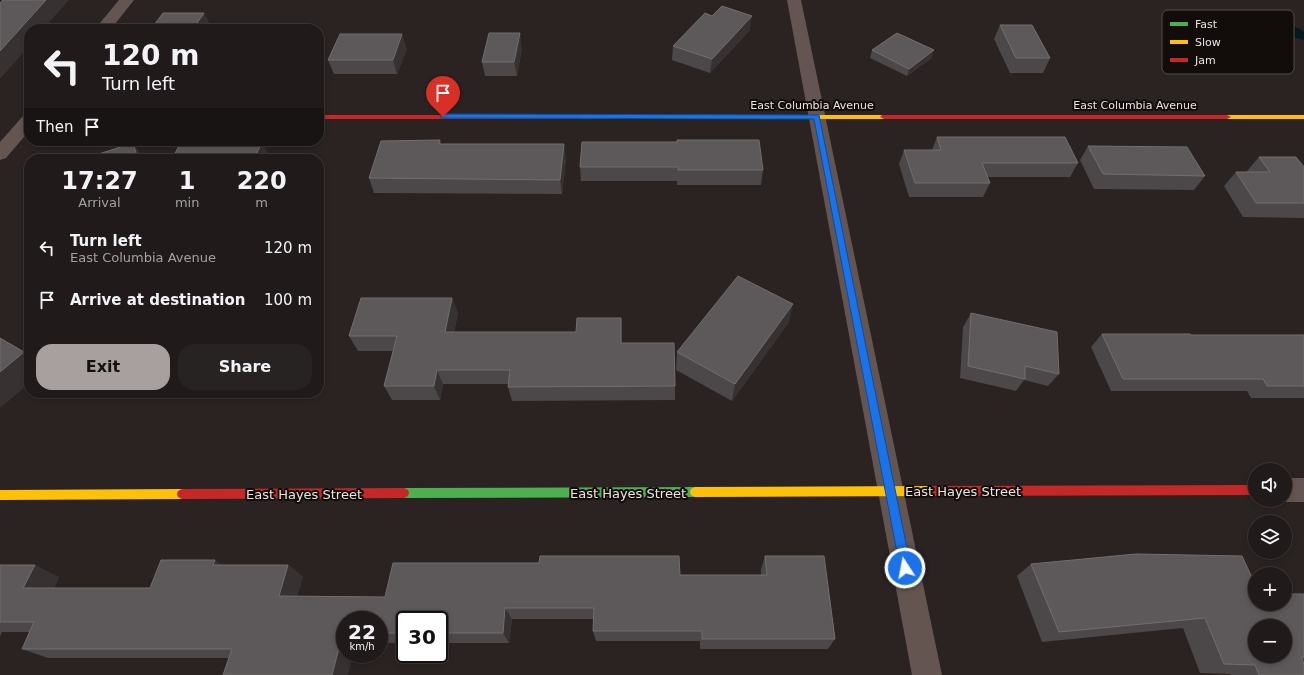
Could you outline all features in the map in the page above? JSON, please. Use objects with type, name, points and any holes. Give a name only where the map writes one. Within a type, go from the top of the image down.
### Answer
[{"type":"street","points":[[107,24],[127,0]]},
{"type":"street","points":[[794,0],[926,675]]},
{"type":"street","name":"East Columbia Avenue","points":[[324,117],[1304,117]]},
{"type":"street","points":[[0,154],[24,126]]},
{"type":"street","name":"East Hayes Street","points":[[0,495],[1248,490]]},
{"type":"street","points":[[1292,490],[1304,490]]},
{"type":"water","points":[[1294,27],[1301,29],[1304,32],[1304,40],[1294,37]]},
{"type":"building","points":[[3,0],[46,0],[0,51],[0,3]]},
{"type":"building","points":[[722,6],[752,16],[712,59],[673,46],[705,13],[712,16]]},
{"type":"building","points":[[163,13],[204,13],[196,24],[155,24]]},
{"type":"building","points":[[1000,25],[1032,25],[1050,58],[1016,58]]},
{"type":"building","points":[[489,33],[520,33],[514,62],[482,62]]},
{"type":"building","points":[[897,33],[934,50],[909,69],[872,50]]},
{"type":"building","points":[[340,34],[402,34],[393,60],[328,60]]},
{"type":"building","points":[[937,137],[1065,137],[1078,163],[982,163],[990,183],[915,183],[904,150],[941,150]]},
{"type":"building","points":[[440,140],[439,144],[564,144],[560,180],[369,178],[381,141]]},
{"type":"building","points":[[677,140],[759,140],[763,170],[678,170],[678,167],[580,167],[582,142],[677,142]]},
{"type":"building","points":[[124,146],[134,146],[136,154],[99,154]]},
{"type":"building","points":[[179,146],[260,146],[256,154],[175,154]]},
{"type":"building","points":[[1088,146],[1187,147],[1205,176],[1103,174]]},
{"type":"building","points":[[1259,157],[1296,157],[1304,167],[1304,203],[1256,203],[1236,172],[1270,172]]},
{"type":"building","points":[[738,276],[793,304],[735,384],[677,352]]},
{"type":"building","points":[[361,298],[452,298],[445,332],[576,332],[577,318],[621,318],[621,343],[674,343],[675,386],[508,387],[510,370],[437,370],[434,386],[384,386],[397,336],[349,336]]},
{"type":"building","points":[[971,313],[1057,332],[1059,374],[1025,366],[1025,379],[968,366]]},
{"type":"building","points":[[1102,334],[1304,335],[1304,386],[1267,386],[1263,379],[1123,379]]},
{"type":"building","points":[[0,338],[24,352],[0,372]]},
{"type":"building","points":[[1136,554],[1242,556],[1248,569],[1248,611],[1292,611],[1292,594],[1304,594],[1304,657],[1301,657],[1304,664],[1304,675],[1259,675],[1255,665],[1224,664],[1205,618],[1059,632],[1031,564]]},
{"type":"building","points":[[540,556],[679,556],[680,575],[767,575],[765,556],[824,556],[835,639],[702,639],[702,631],[593,631],[594,608],[505,608],[503,633],[448,633],[448,611],[396,611],[396,633],[388,633],[388,611],[336,611],[336,660],[332,675],[223,675],[232,649],[22,649],[34,622],[0,622],[0,565],[35,565],[23,588],[150,588],[161,560],[215,560],[213,565],[288,565],[279,596],[385,597],[393,563],[539,563]]},
{"type":"traffic: fast","points":[[404,493],[695,492]]},
{"type":"traffic: slow","points":[[579,117],[884,117]]},
{"type":"traffic: slow","points":[[1227,117],[1304,117]]},
{"type":"traffic: slow","points":[[695,492],[930,491]]},
{"type":"traffic: slow","points":[[0,495],[182,494]]},
{"type":"traffic: jam","points":[[324,117],[579,117]]},
{"type":"traffic: jam","points":[[884,117],[1227,117]]},
{"type":"traffic: jam","points":[[930,491],[1248,490]]},
{"type":"traffic: jam","points":[[182,494],[404,493]]},
{"type":"route","points":[[443,117],[817,117],[905,568]]}]
